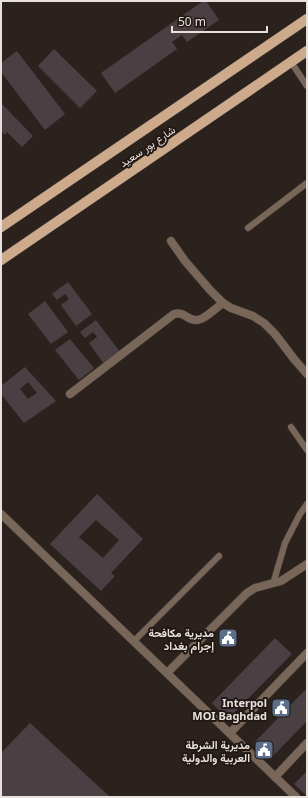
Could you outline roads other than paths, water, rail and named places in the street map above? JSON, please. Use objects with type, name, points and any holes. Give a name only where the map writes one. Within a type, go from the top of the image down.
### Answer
[{"type":"main road","name":"شارع بور سعيد","points":[[1,227],[307,20]]},
{"type":"main road","name":"شارع بور سعيد","points":[[1,260],[307,51]]},
{"type":"street","points":[[170,241],[190,267],[223,303],[231,308],[257,318],[264,323],[275,334],[294,360],[307,374]]},
{"type":"street","points":[[70,394],[174,314],[182,313],[191,320],[199,320],[223,303]]},
{"type":"street","points":[[1,514],[296,797]]},
{"type":"street","points":[[167,673],[247,593],[255,588],[286,579],[307,564]]},
{"type":"street","points":[[230,733],[307,653]]},
{"type":"street","points":[[275,777],[307,743]]},
{"type":"lane","points":[[291,62],[307,86]]},
{"type":"lane","points":[[248,228],[307,183]]},
{"type":"lane","points":[[291,427],[307,450]]},
{"type":"lane","points":[[273,584],[285,543],[307,504]]},
{"type":"lane","points":[[134,641],[219,556]]},
{"type":"place","name":"مديرية مكافحة إجرام بغداد","points":[[228,638]]},
{"type":"place","name":"Interpol MOI Baghdad","points":[[281,708]]},
{"type":"place","name":"مديرية الشرطة العربية والدولية","points":[[264,750]]}]
